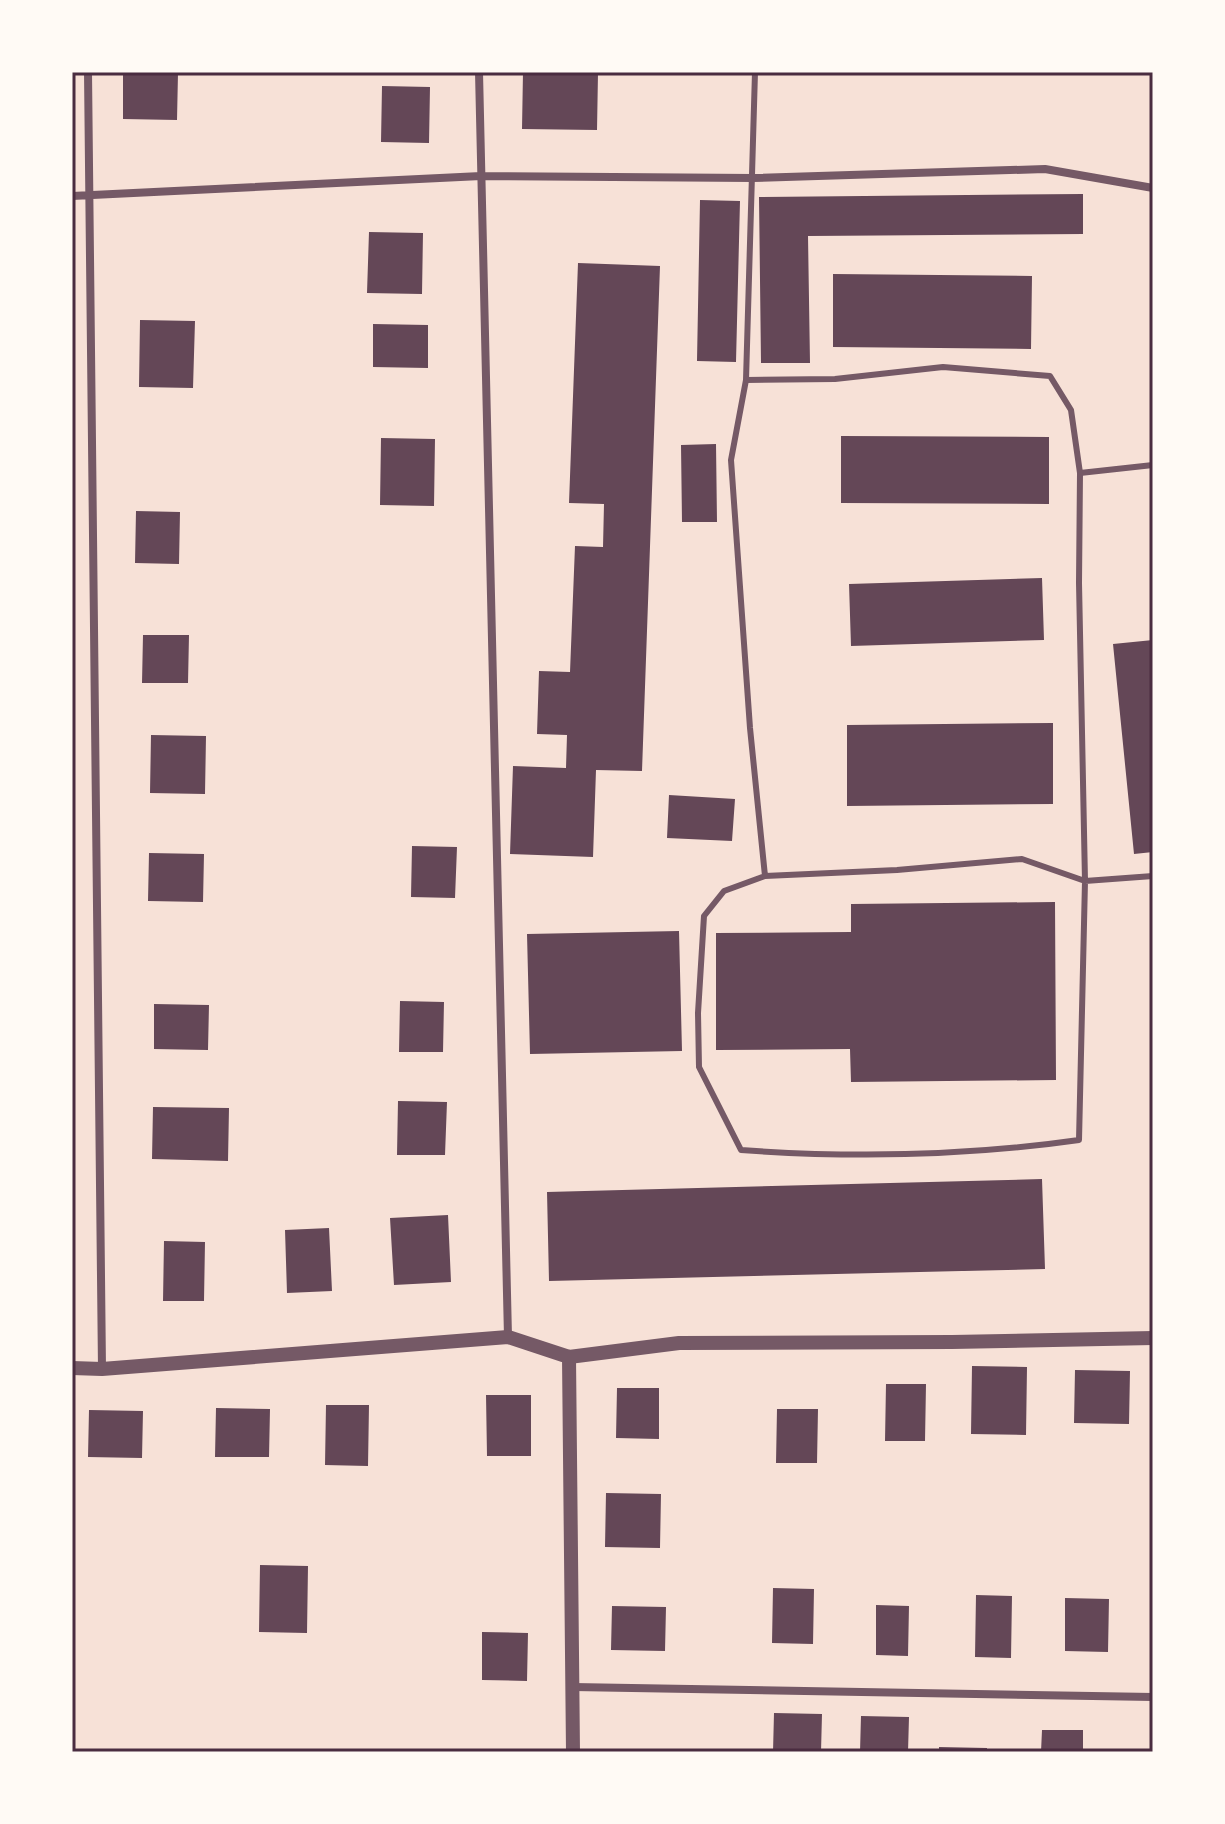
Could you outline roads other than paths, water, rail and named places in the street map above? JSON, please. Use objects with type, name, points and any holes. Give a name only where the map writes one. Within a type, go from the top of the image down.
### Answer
[{"type":"street","points":[[88,72],[102,1369]]},
{"type":"street","points":[[479,72],[508,1337]]},
{"type":"street","points":[[72,196],[481,176],[753,178],[1045,169],[1153,188]]},
{"type":"street","points":[[72,1368],[102,1369],[508,1337],[569,1357],[679,1343],[1153,1338]]},
{"type":"street","points":[[569,1357],[573,1752]]},
{"type":"street","points":[[573,1687],[1153,1697]]},
{"type":"lane","points":[[755,72],[746,380],[731,460],[750,728],[765,876]]},
{"type":"lane","points":[[746,380],[835,379],[943,367],[1050,376],[1071,410],[1080,473],[1085,881],[1079,1140],[1014,1150],[816,1155],[741,1150],[699,1067],[698,1013],[704,916],[724,891],[765,876],[897,870],[1022,859],[1085,881],[1153,876]]},
{"type":"lane","points":[[1080,473],[1153,465]]}]
